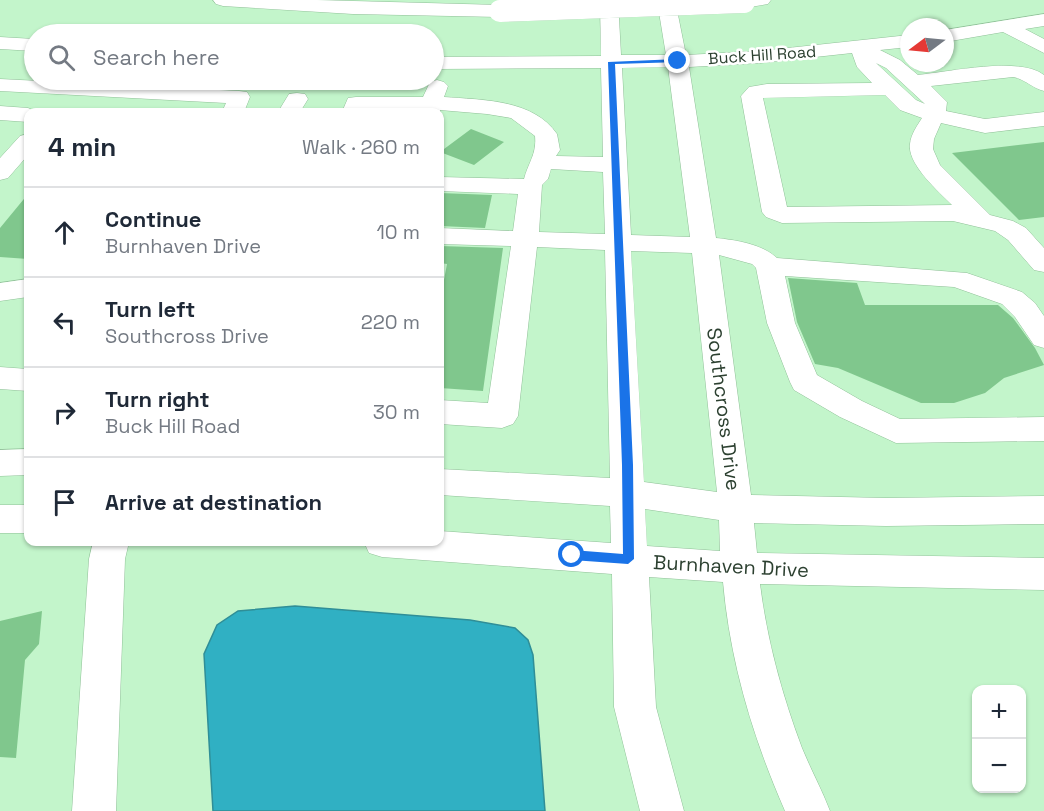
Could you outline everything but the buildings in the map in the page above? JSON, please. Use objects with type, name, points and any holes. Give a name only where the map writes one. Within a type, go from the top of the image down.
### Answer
[{"type":"highway","points":[[223,0],[353,8],[500,11],[752,1]]},
{"type":"street","points":[[609,0],[620,243],[628,559],[635,707],[662,811]]},
{"type":"street","name":"Southcross Drive","points":[[666,0],[678,61],[703,245],[736,508],[740,568],[747,619],[762,695],[789,772],[808,811]]},
{"type":"street","points":[[954,35],[1044,20]]},
{"type":"street","points":[[1006,26],[1044,47]]},
{"type":"street","name":"Buck Hill Road","points":[[444,63],[678,61],[760,57],[900,42]]},
{"type":"street","points":[[0,43],[24,44]]},
{"type":"street","points":[[860,48],[867,67],[936,102],[935,115],[925,130],[921,153],[927,164],[982,220]]},
{"type":"street","points":[[1044,85],[1030,74],[1013,71],[903,86],[767,90],[757,92],[752,96],[775,212],[782,215],[954,213],[1004,226],[1017,234],[1044,264]]},
{"type":"street","points":[[0,85],[24,85]]},
{"type":"street","points":[[64,105],[79,90]]},
{"type":"street","points":[[151,90],[239,98],[235,108]]},
{"type":"street","points":[[430,108],[434,90]]},
{"type":"street","points":[[354,108],[356,103],[430,108],[487,106],[518,113],[546,134],[548,150],[531,188],[502,416],[444,412]]},
{"type":"street","points":[[0,113],[24,115]]},
{"type":"street","points":[[935,115],[985,126],[1044,119]]},
{"type":"street","points":[[1,171],[24,145]]},
{"type":"street","points":[[541,162],[616,165]]},
{"type":"street","points":[[444,183],[531,188]]},
{"type":"street","points":[[1017,234],[1044,229]]},
{"type":"street","points":[[444,236],[733,248],[761,258],[769,266],[781,323],[805,382],[832,398],[896,430],[1044,429]]},
{"type":"street","points":[[769,266],[957,279],[1012,298],[1025,310],[1044,338]]},
{"type":"street","points":[[0,292],[24,289]]},
{"type":"street","points":[[0,378],[24,380]]},
{"type":"street","points":[[0,463],[24,462]]},
{"type":"street","points":[[444,482],[628,493],[736,508],[886,512],[1044,510]]},
{"type":"street","points":[[0,519],[24,519]]},
{"type":"street","points":[[94,811],[107,559],[110,546]]},
{"type":"street","name":"Burnhaven Drive","points":[[440,546],[740,568],[1044,574]]},
{"type":"water","points":[[295,606],[470,620],[515,628],[528,640],[533,655],[545,811],[213,811],[204,654],[217,625],[238,611]]},
{"type":"route","points":[[572,555],[628,559],[620,243],[612,62],[678,61]]}]
